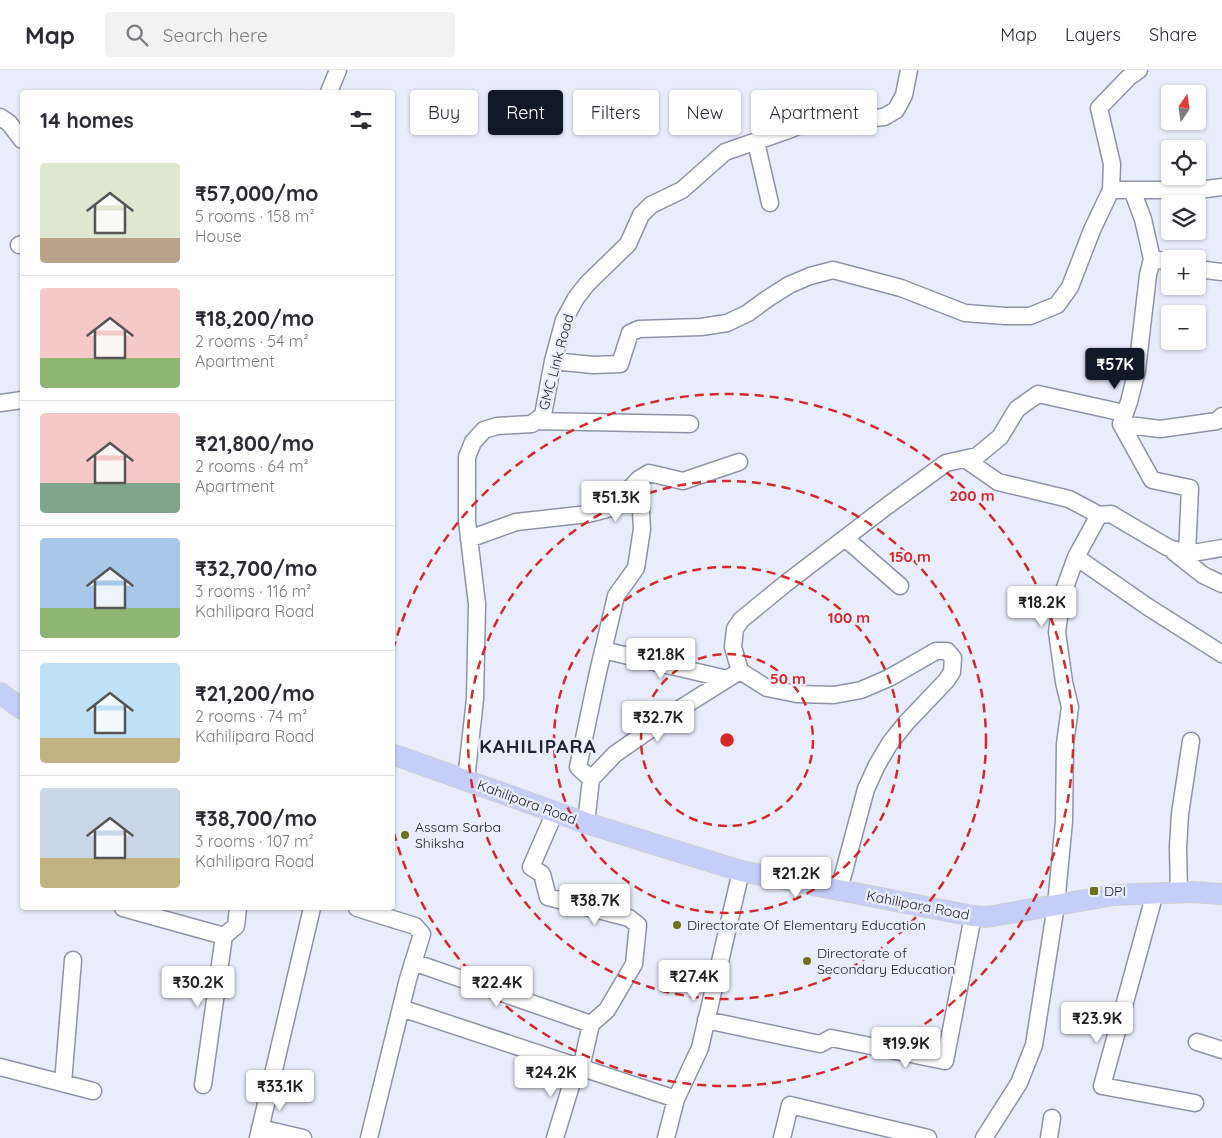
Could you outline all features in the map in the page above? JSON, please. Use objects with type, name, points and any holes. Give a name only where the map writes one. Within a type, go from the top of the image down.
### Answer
[{"type":"main road","points":[[0,693],[20,708]]},
{"type":"main road","name":"Kahilipara Road","points":[[395,755],[586,823],[740,870],[973,916],[987,917],[1114,895],[1179,892],[1222,894]]},
{"type":"street","points":[[330,90],[338,70]]},
{"type":"street","name":"GMC Link Road","points":[[466,780],[474,700],[477,604],[467,521],[467,457],[473,442],[484,430],[497,426],[532,424],[543,415],[553,361],[564,320],[576,298],[587,284],[628,244],[641,215],[651,205],[682,190],[725,152],[786,132],[828,114],[842,112],[866,119],[884,117],[896,110],[904,95],[909,70]]},
{"type":"street","points":[[553,361],[593,365],[620,364],[630,333],[639,329],[701,328],[727,323],[748,313],[789,286],[810,276],[832,270],[901,288],[966,312],[1005,316],[1030,316],[1057,305],[1070,287],[1092,230],[1111,190],[1112,164],[1099,108],[1138,70]]},
{"type":"street","points":[[0,117],[9,123],[20,137]]},
{"type":"street","points":[[756,142],[770,203]]},
{"type":"street","points":[[1111,190],[1199,190],[1222,187]]},
{"type":"street","points":[[1132,190],[1143,219],[1152,259],[1148,275],[1137,370],[1122,419],[1152,480],[1190,488],[1188,554]]},
{"type":"street","points":[[1152,259],[1161,260]]},
{"type":"street","points":[[1206,270],[1222,272]]},
{"type":"street","points":[[733,675],[733,647],[736,629],[741,620],[845,538],[946,463],[977,456],[1000,437],[1017,409],[1038,394],[1160,429],[1217,421],[1222,416]]},
{"type":"street","points":[[0,403],[20,400]]},
{"type":"street","points":[[535,421],[690,424]]},
{"type":"street","points":[[965,458],[998,482],[1069,499],[1099,515],[1111,514],[1167,547],[1203,575],[1222,584]]},
{"type":"street","points":[[469,539],[516,522],[588,514],[611,508],[639,479],[648,474],[683,481],[739,462]]},
{"type":"street","points":[[591,779],[578,767],[616,596],[636,568],[642,529],[639,479]]},
{"type":"street","points":[[984,1138],[1019,1083],[1034,1044],[1056,905],[1064,821],[1065,744],[1070,707],[1064,682],[1057,632],[1062,596],[1076,557],[1099,515]]},
{"type":"street","points":[[845,538],[900,586]]},
{"type":"street","points":[[1167,547],[1188,554],[1222,548]]},
{"type":"street","points":[[1076,557],[1148,607],[1222,654]]},
{"type":"street","points":[[603,650],[733,675],[767,688],[797,694],[834,695],[861,690],[889,678],[936,651],[947,651],[953,658],[952,672],[890,743],[866,789],[839,890]]},
{"type":"street","points":[[586,823],[591,779],[615,754],[733,675]]},
{"type":"street","points":[[1179,892],[1178,847],[1180,814],[1191,741]]},
{"type":"street","points":[[555,1138],[579,1067],[591,1024],[607,1010],[634,964],[638,925],[629,918],[548,897],[542,874],[531,867],[556,812]]},
{"type":"street","points":[[666,1138],[676,1099],[700,1048],[740,870]]},
{"type":"street","points":[[1155,894],[1102,1086],[1195,1103]]},
{"type":"street","points":[[132,910],[230,931]]},
{"type":"street","points":[[203,1085],[230,931],[237,910]]},
{"type":"street","points":[[303,1138],[259,1133],[312,910]]},
{"type":"street","points":[[363,910],[415,926],[422,934],[401,1008],[369,1138]]},
{"type":"street","points":[[706,1020],[820,1044],[831,1038],[945,1061],[973,916]]},
{"type":"street","points":[[63,1083],[73,960]]},
{"type":"street","points":[[413,962],[591,1024]]},
{"type":"street","points":[[401,1008],[676,1099]]},
{"type":"street","points":[[1197,1042],[1222,1050]]},
{"type":"street","points":[[0,1067],[92,1091]]},
{"type":"street","points":[[782,1138],[790,1104],[883,1132],[928,1138]]},
{"type":"street","points":[[1049,1138],[1052,1118]]},
{"type":"place","name":"Assam Sarba Shiksha","points":[[405,835]]},
{"type":"place","name":"DPI","points":[[1094,891]]},
{"type":"place","name":"Directorate Of Elementary Education","points":[[677,925]]},
{"type":"place","name":"Directorate of Secondary Education","points":[[807,961]]},
{"type":"district","name":"KAHILIPARA","points":[[538,746]]}]
